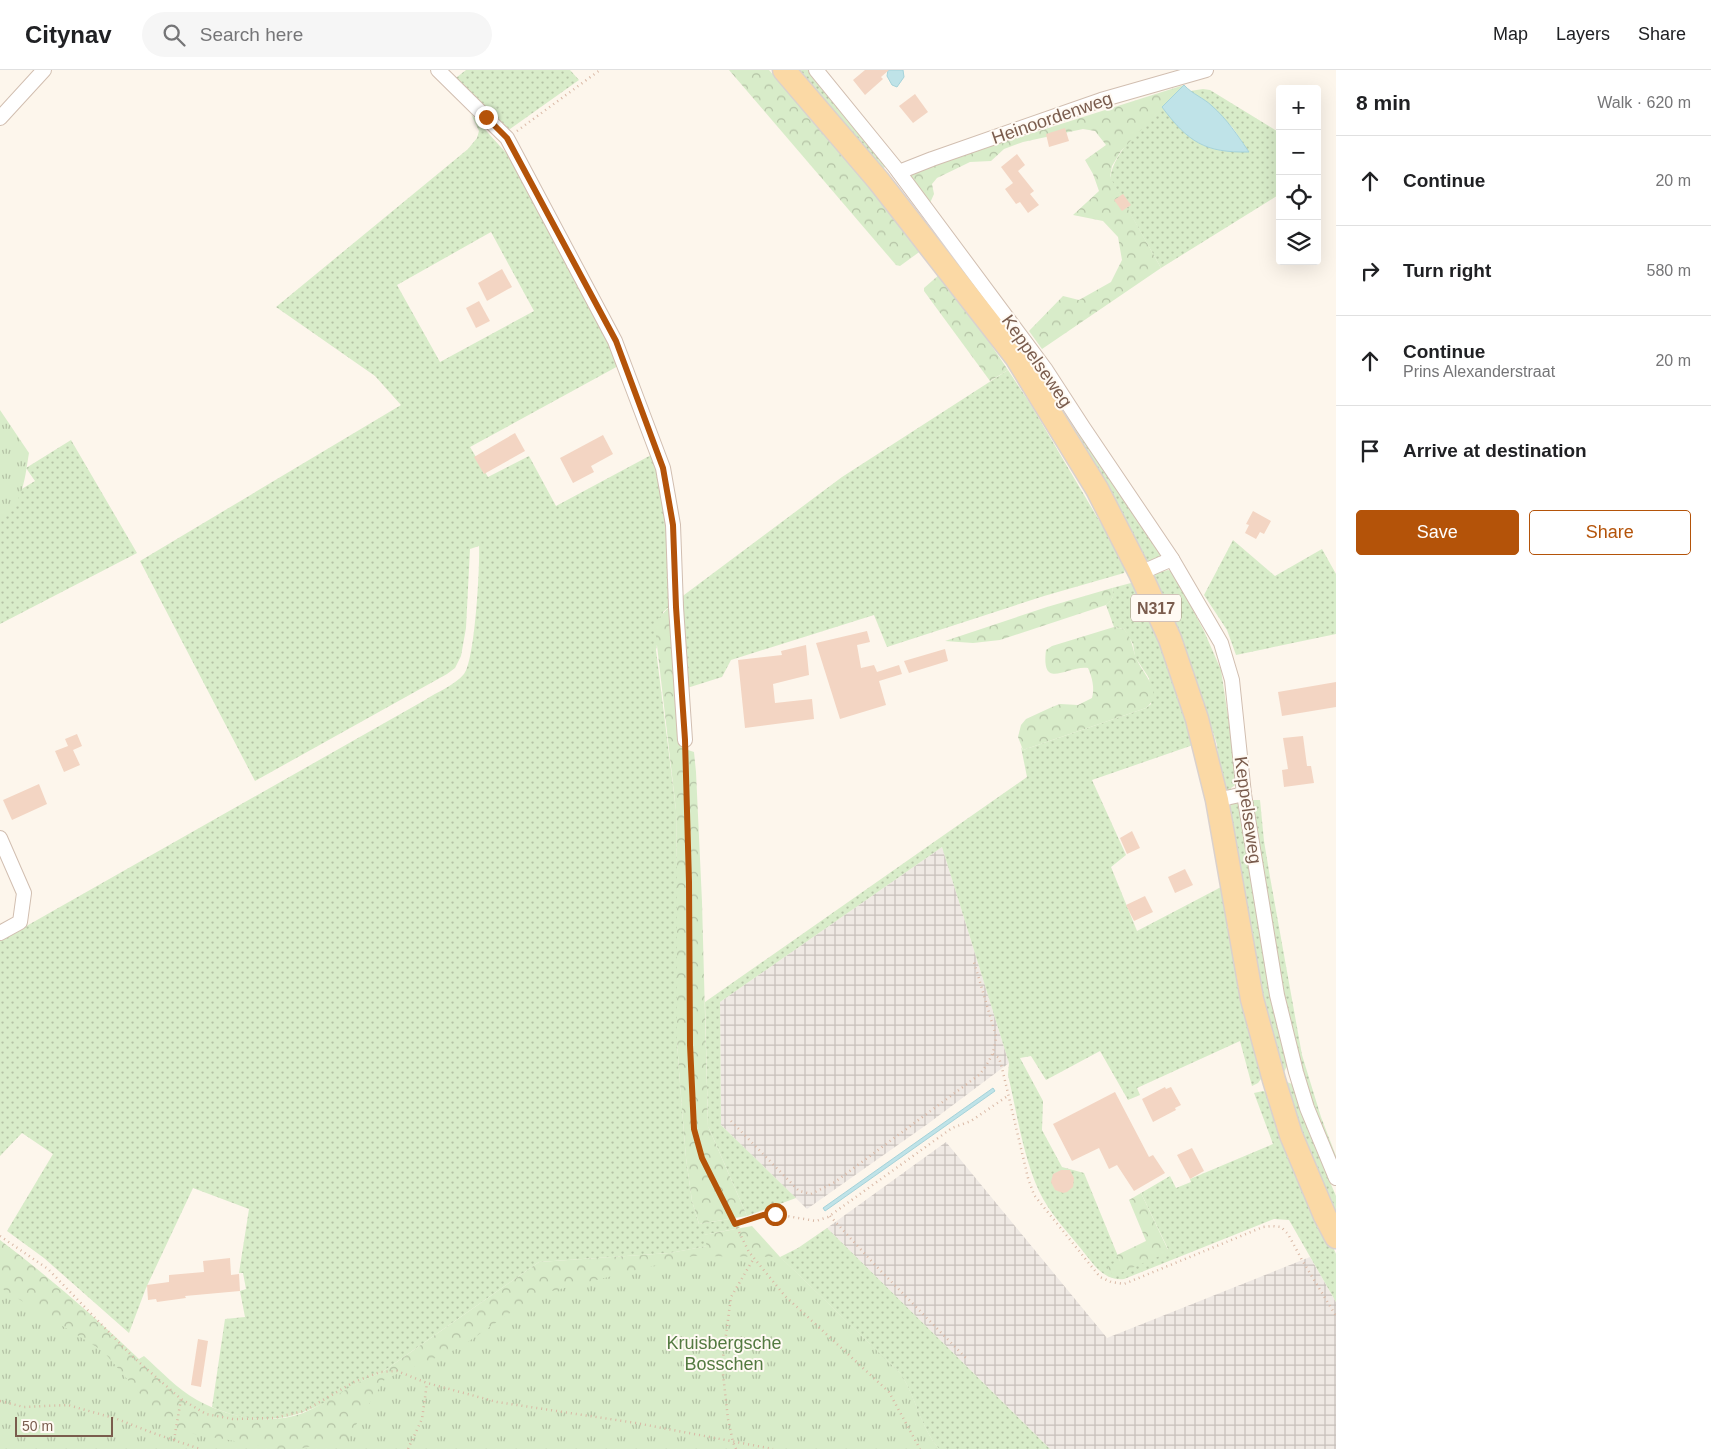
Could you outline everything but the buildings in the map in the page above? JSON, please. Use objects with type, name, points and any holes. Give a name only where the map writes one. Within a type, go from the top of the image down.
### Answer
[{"type":"main road","name":"Keppelseweg","points":[[784,70],[891,173],[1016,357],[1097,489],[1140,573],[1170,640],[1197,720],[1217,800],[1252,999],[1274,1080],[1291,1135],[1325,1216],[1336,1237]]},
{"type":"street","points":[[0,118],[44,70]]},
{"type":"street","points":[[438,70],[507,138],[616,341],[663,468],[673,525],[676,607],[685,740]]},
{"type":"street","name":"Keppelseweg","points":[[816,70],[891,173],[1046,370],[1172,559],[1221,643],[1232,680],[1244,794],[1277,996],[1307,1108],[1336,1178]]},
{"type":"street","name":"Heinoordenweg","points":[[891,173],[1101,100],[1206,70]]},
{"type":"street","points":[[1140,573],[1172,559]]},
{"type":"street","points":[[1217,800],[1244,794]]},
{"type":"street","points":[[0,838],[24,893],[20,922],[0,933]]},
{"type":"street","points":[[1274,1080],[1296,1072]]},
{"type":"path","points":[[507,138],[600,70]]},
{"type":"path","points":[[685,740],[689,882],[690,1045],[694,1129],[702,1158],[749,1252],[785,1296],[889,1392],[920,1449]]},
{"type":"path","points":[[731,1121],[799,1191],[811,1194],[834,1182],[979,1075],[988,1064],[995,1047],[996,1036],[974,962]]},
{"type":"path","points":[[993,1054],[999,1058],[1028,1178],[1034,1195],[1100,1277],[1124,1284],[1263,1227],[1281,1227],[1288,1234],[1336,1316]]},
{"type":"path","points":[[735,1224],[769,1214],[816,1221],[830,1216],[952,1128],[971,1122],[1009,1095]]},
{"type":"path","points":[[830,1216],[966,1358]]},
{"type":"path","points":[[0,1236],[48,1269],[132,1356],[181,1399],[206,1414],[233,1419],[274,1418],[304,1411],[354,1382],[380,1372],[397,1371],[427,1383],[496,1402],[636,1423],[774,1449]]},
{"type":"path","points":[[736,1449],[728,1419],[722,1365],[732,1297],[754,1258]]},
{"type":"path","points":[[408,1449],[422,1419],[427,1383]]},
{"type":"path","points":[[174,1440],[181,1399]]},
{"type":"path","points":[[0,1401],[24,1407],[68,1405],[118,1418],[200,1449]]},
{"type":"shaded area","points":[[942,847],[1009,1063],[929,1123],[807,1209],[721,1125],[720,1002]]},
{"type":"shaded area","points":[[946,1142],[1107,1338],[1310,1257],[1336,1302],[1336,1449],[1050,1449],[827,1228]]},
{"type":"green space","points":[[466,70],[570,70],[579,80],[510,129],[506,129],[452,81]]},
{"type":"green space","points":[[729,70],[769,70],[892,211],[922,250],[900,266],[896,265]]},
{"type":"green space","points":[[796,70],[808,70],[887,164],[884,168],[879,166]]},
{"type":"green space","points":[[1184,85],[1121,151],[1112,166],[1110,177],[1161,268],[1042,349],[1029,331],[1063,296],[1079,300],[1111,282],[1122,260],[1118,237],[1103,221],[1073,215],[1099,191],[1093,174],[1085,160],[1106,145],[1095,131],[1083,129],[1023,142],[1004,149],[991,161],[970,162],[937,178],[932,184],[934,194],[930,203],[910,175],[919,169]]},
{"type":"green space","points":[[1210,90],[1276,131],[1276,196],[1161,268],[1110,178],[1113,167],[1124,148],[1162,107],[1180,129],[1199,143],[1220,150],[1249,152],[1233,128],[1211,105],[1190,91]]},
{"type":"green space","points":[[471,114],[508,155],[558,242],[620,365],[470,447],[488,477],[529,456],[556,506],[653,454],[667,516],[670,606],[663,612],[656,650],[676,810],[677,1040],[686,1158],[692,1201],[699,1224],[735,1218],[740,1228],[704,1235],[708,1246],[670,1253],[539,1262],[381,1373],[374,1375],[330,1400],[286,1417],[257,1419],[243,1417],[212,1407],[225,1319],[245,1317],[240,1291],[246,1289],[243,1273],[239,1273],[249,1209],[193,1188],[146,1288],[129,1333],[44,1258],[7,1231],[53,1154],[22,1133],[0,1156],[0,941],[425,700],[451,685],[464,674],[468,666],[474,633],[478,592],[479,546],[470,549],[466,628],[461,656],[455,668],[255,781],[140,561],[401,405],[375,376],[276,307],[468,149],[477,138],[479,131]],"holes":[[[491,232],[534,311],[440,362],[397,285]]]},
{"type":"green space","points":[[940,274],[1008,370],[990,381],[924,291],[924,288]]},
{"type":"green space","points":[[1008,370],[1031,405],[1126,566],[1124,573],[1044,596],[887,647],[874,615],[731,660],[722,677],[687,688],[680,598],[842,477]]},
{"type":"green space","points":[[1048,381],[1165,558],[1147,563],[1062,411]]},
{"type":"green space","points":[[0,410],[29,453],[19,498],[8,512],[0,517]]},
{"type":"green space","points":[[71,440],[137,553],[0,624],[0,502],[35,481],[26,468]]},
{"type":"green space","points":[[1233,540],[1275,576],[1322,549],[1336,574],[1336,634],[1236,655],[1227,630],[1204,595]]},
{"type":"green space","points":[[1168,570],[1173,572],[1204,631],[1221,670],[1238,783],[1231,790],[1222,791],[1217,745],[1207,712],[1190,665],[1155,581],[1155,574]]},
{"type":"green space","points":[[1131,583],[1134,584],[1156,630],[1196,744],[1092,780],[1126,855],[1111,867],[1137,931],[1225,885],[1264,1075],[1258,1083],[1252,1086],[1240,1041],[1137,1088],[1140,1095],[1128,1100],[1100,1051],[1046,1080],[1031,1056],[1020,1058],[1043,1101],[1042,1130],[1062,1167],[1084,1173],[1120,1261],[1168,1249],[1141,1193],[1170,1176],[1176,1188],[1191,1182],[1190,1179],[1273,1144],[1254,1093],[1263,1091],[1269,1093],[1336,1254],[1336,1302],[1289,1220],[1274,1219],[1124,1279],[1105,1275],[1091,1261],[1048,1207],[1033,1178],[1008,1075],[1009,1063],[942,847],[720,1002],[721,1125],[796,1198],[747,1216],[708,1126],[705,1002],[1027,777],[1021,747],[1023,750],[1146,708],[1151,704],[1149,678],[1135,657],[1133,644],[1124,629],[1114,627],[1106,605],[1112,598],[1112,588]]},
{"type":"green space","points":[[1112,588],[1112,598],[1106,605],[1000,640],[973,643],[945,641],[1047,607]]},
{"type":"green space","points":[[670,606],[670,630],[680,736],[682,748],[694,752],[696,772],[702,902],[708,1126],[747,1216],[699,1224],[692,1201],[686,1158],[679,1071],[677,1040],[676,810],[655,628],[656,621]]},
{"type":"green space","points":[[1114,627],[1124,629],[1129,636],[1136,658],[1153,690],[1151,702],[1146,708],[1023,750],[1018,737],[1021,725],[1026,719],[1060,704],[1078,705],[1092,698],[1093,683],[1088,668],[1080,668],[1057,674],[1052,673],[1048,670],[1046,663],[1046,650],[1052,646]]},
{"type":"green space","points":[[1237,799],[1288,1064],[1284,1072],[1279,1073],[1227,810],[1230,802]]},
{"type":"green space","points":[[1251,800],[1260,800],[1264,841],[1302,1055],[1321,1117],[1336,1156],[1336,1164],[1304,1078],[1294,1040],[1277,961]]},
{"type":"green space","points":[[1283,1083],[1292,1084],[1294,1088],[1309,1133],[1336,1196],[1336,1222]]},
{"type":"green space","points":[[1141,1193],[1169,1252],[1113,1276],[1107,1266],[1120,1261],[1117,1255],[1146,1241],[1129,1200]]},
{"type":"green space","name":"Kruisbergsche Bosschen","points":[[752,1226],[780,1257],[900,1373],[927,1431],[939,1449],[163,1449],[0,1418],[0,1240],[36,1268],[139,1359],[144,1356],[190,1396],[209,1406],[235,1415],[249,1418],[276,1419],[303,1413],[381,1373],[539,1262],[670,1253],[707,1246],[703,1235]]},
{"type":"green space","points":[[827,1228],[1050,1449],[939,1449],[927,1431],[900,1373],[780,1257],[798,1248]]},
{"type":"green space","name":"Kruisbergsche Bosschen","points":[[693,1256],[780,1257],[900,1373],[927,1431],[939,1449],[298,1449],[347,1439],[385,1379],[459,1348],[536,1295]]},
{"type":"green space","points":[[0,1283],[4,1290],[103,1351],[171,1430],[280,1449],[0,1449]]},
{"type":"water","points":[[888,70],[903,70],[904,77],[897,87],[892,85],[887,76]]},
{"type":"water","points":[[1184,85],[1217,111],[1249,152],[1234,152],[1209,147],[1189,137],[1180,129],[1162,107]]},
{"type":"water","points":[[993,1088],[995,1091],[825,1211],[823,1208]]},
{"type":"route","points":[[486,117],[507,138],[616,341],[663,468],[673,525],[676,607],[685,740],[689,882],[690,1045],[694,1129],[702,1158],[735,1224],[763,1215],[775,1214]]}]
